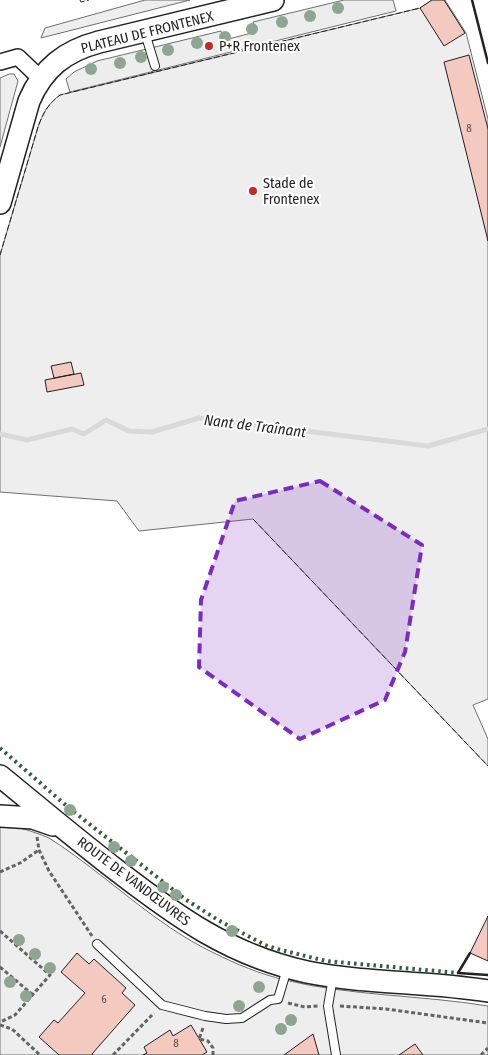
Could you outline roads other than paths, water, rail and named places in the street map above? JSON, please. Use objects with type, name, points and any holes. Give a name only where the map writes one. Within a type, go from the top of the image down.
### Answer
[{"type":"main road","name":"PLATEAU DE FRONTENEX","points":[[0,202],[30,101],[41,79],[66,55],[82,46],[273,0]]},
{"type":"main road","name":"ROUTE DE VANDŒUVRES","points":[[0,776],[165,907],[192,926],[246,953],[288,967],[332,977],[488,991]]},
{"type":"main road","points":[[0,816],[33,818],[69,832]]},
{"type":"street","points":[[0,62],[18,57],[41,79]]},
{"type":"lane","points":[[145,31],[155,66]]},
{"type":"lane","points":[[97,944],[162,1005],[226,1020],[242,1018],[270,1000],[278,999],[288,967]]},
{"type":"lane","points":[[332,977],[328,1006],[336,1055]]},
{"type":"waterway","name":"Nant de Traînant","points":[[0,434],[27,440],[72,429],[84,434],[106,420],[129,431],[152,432],[199,418],[428,446],[488,429]]},
{"type":"place","name":"P+R Frontenex","points":[[209,46]]},
{"type":"place","name":"Stade de Frontenex","points":[[253,191]]}]
